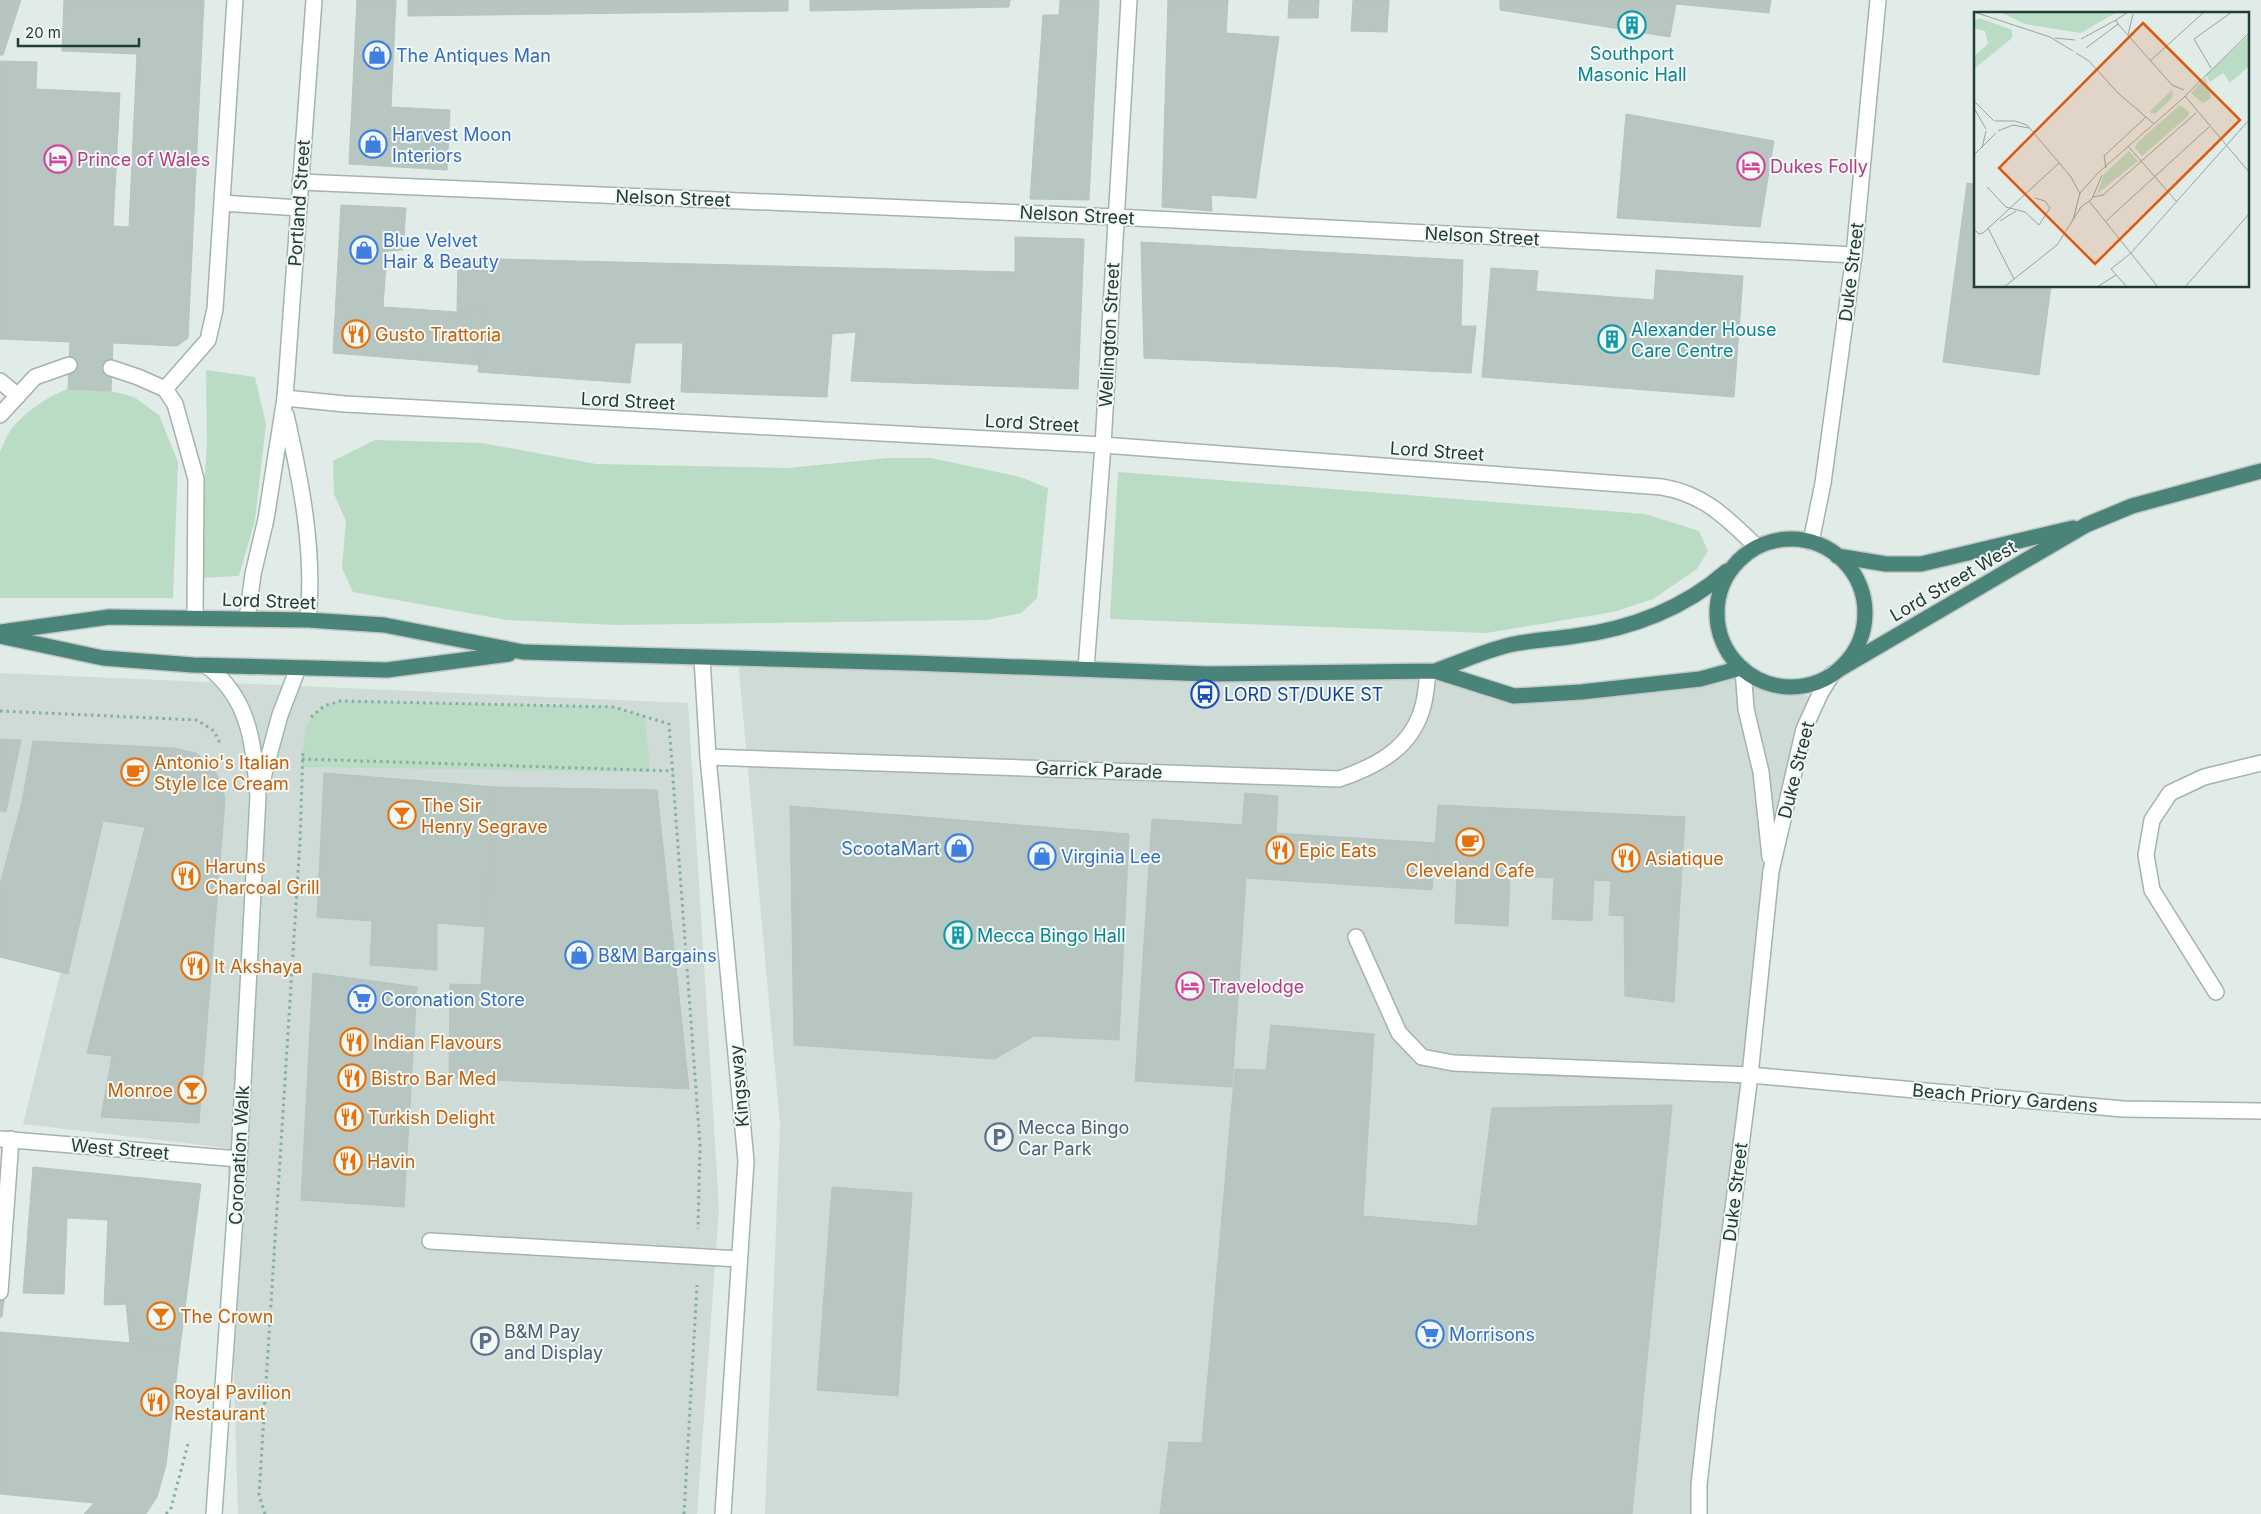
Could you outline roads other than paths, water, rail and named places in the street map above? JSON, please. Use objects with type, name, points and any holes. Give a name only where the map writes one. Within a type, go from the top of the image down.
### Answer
[{"type":"highway","name":"Lord Street West","points":[[1835,672],[2086,525],[2132,506],[2261,471]]},
{"type":"highway","name":"Lord Street West","points":[[1837,556],[1886,564],[1921,564],[2086,525]]},
{"type":"highway","points":[[1784,540],[1811,542],[1837,556],[1848,567],[1856,580],[1864,604],[1864,618],[1858,644],[1851,656],[1835,672],[1819,682],[1805,686],[1780,686],[1758,679],[1742,669],[1726,648],[1717,621],[1717,607],[1723,583],[1735,564],[1757,547],[1784,540]]},
{"type":"highway","name":"Lord Street","points":[[1432,671],[1512,644],[1583,635],[1622,626],[1658,614],[1696,595],[1735,564]]},
{"type":"highway","name":"Lord Street","points":[[0,632],[109,617],[308,620],[384,625],[523,652],[912,662],[1208,674],[1432,671],[1514,696],[1581,692],[1700,679],[1742,669]]},
{"type":"highway","points":[[0,636],[102,658],[207,666],[387,670],[523,652]]},
{"type":"street","points":[[165,389],[208,340],[215,309],[235,0]]},
{"type":"street","name":"Portland Street","points":[[247,618],[252,574],[266,519],[285,402],[314,0]]},
{"type":"street","name":"Wellington Street","points":[[1086,669],[1103,445],[1128,0]]},
{"type":"street","name":"Duke Street","points":[[1811,542],[1824,483],[1854,256],[1878,0]]},
{"type":"street","name":"Nelson Street","points":[[300,182],[1116,217],[1854,256]]},
{"type":"street","points":[[222,203],[299,208]]},
{"type":"street","points":[[0,415],[35,377],[69,365]]},
{"type":"street","points":[[111,368],[138,376],[165,389],[175,404],[196,479],[195,617]]},
{"type":"street","points":[[0,381],[18,396]]},
{"type":"street","name":"Portland Street","points":[[285,402],[304,495],[310,586],[308,620]]},
{"type":"street","name":"Lord Street","points":[[285,402],[1103,445],[1662,487],[1682,490],[1703,500],[1737,527],[1757,547]]},
{"type":"street","name":"Kingsway","points":[[702,658],[708,757],[746,1161],[723,1514]]},
{"type":"street","name":"Coronation Walk","points":[[207,666],[228,685],[244,710],[254,754],[258,796],[239,1159],[214,1514]]},
{"type":"street","name":"Coronation Walk","points":[[258,796],[280,715],[298,668]]},
{"type":"street","name":"Duke Street","points":[[1742,669],[1746,709],[1761,772],[1771,871]]},
{"type":"street","name":"Garrick Parade","points":[[708,757],[1339,779],[1368,770],[1395,752],[1409,737],[1423,707],[1432,671]]},
{"type":"street","name":"Duke Street","points":[[1699,1514],[1699,1485],[1707,1413],[1750,1075],[1771,871],[1804,730],[1820,694],[1835,672]]},
{"type":"street","points":[[2216,992],[2152,890],[2146,855],[2152,820],[2170,793],[2204,777],[2261,763]]},
{"type":"street","name":"Beach Priory Gardens","points":[[1356,937],[1399,1033],[1422,1057],[1453,1063],[1750,1075],[2123,1109],[2261,1111]]},
{"type":"street","points":[[0,1292],[6,1139]]},
{"type":"street","name":"West Street","points":[[6,1139],[239,1159]]},
{"type":"street","points":[[430,1241],[739,1259]]},
{"type":"place","name":"Southport Masonic Hall","points":[[1632,25]]},
{"type":"place","name":"The Antiques Man","points":[[377,55]]},
{"type":"place","name":"Harvest Moon Interiors","points":[[373,144]]},
{"type":"place","name":"Prince of Wales","points":[[58,159]]},
{"type":"place","name":"Dukes Folly","points":[[1751,166]]},
{"type":"place","name":"Blue Velvet Hair & Beauty","points":[[364,250]]},
{"type":"place","name":"Gusto Trattoria","points":[[356,334]]},
{"type":"place","name":"Alexander House Care Centre","points":[[1612,339]]},
{"type":"place","name":"LORD ST/DUKE ST","points":[[1205,694]]},
{"type":"place","name":"Antonio's Italian Style Ice Cream","points":[[135,772]]},
{"type":"place","name":"The Sir Henry Segrave","points":[[402,815]]},
{"type":"place","name":"Cleveland Cafe","points":[[1470,842]]},
{"type":"place","name":"ScootaMart","points":[[959,848]]},
{"type":"place","name":"Epic Eats","points":[[1280,850]]},
{"type":"place","name":"Virginia Lee","points":[[1042,856]]},
{"type":"place","name":"Asiatique","points":[[1626,858]]},
{"type":"place","name":"Haruns Charcoal Grill","points":[[186,876]]},
{"type":"place","name":"Mecca Bingo Hall","points":[[958,935]]},
{"type":"place","name":"B&M Bargains","points":[[579,955]]},
{"type":"place","name":"It Akshaya","points":[[195,966]]},
{"type":"place","name":"Travelodge","points":[[1190,986]]},
{"type":"place","name":"Coronation Store","points":[[362,999]]},
{"type":"place","name":"Indian Flavours","points":[[354,1042]]},
{"type":"place","name":"Bistro Bar Med","points":[[352,1078]]},
{"type":"place","name":"Monroe","points":[[192,1090]]},
{"type":"place","name":"Turkish Delight","points":[[349,1117]]},
{"type":"place","name":"Mecca Bingo Car Park","points":[[999,1137]]},
{"type":"place","name":"Havin","points":[[348,1161]]},
{"type":"place","name":"The Crown","points":[[161,1316]]},
{"type":"place","name":"Morrisons","points":[[1430,1334]]},
{"type":"place","name":"B&M Pay and Display","points":[[485,1341]]},
{"type":"place","name":"Royal Pavilion Restaurant","points":[[155,1402]]}]
